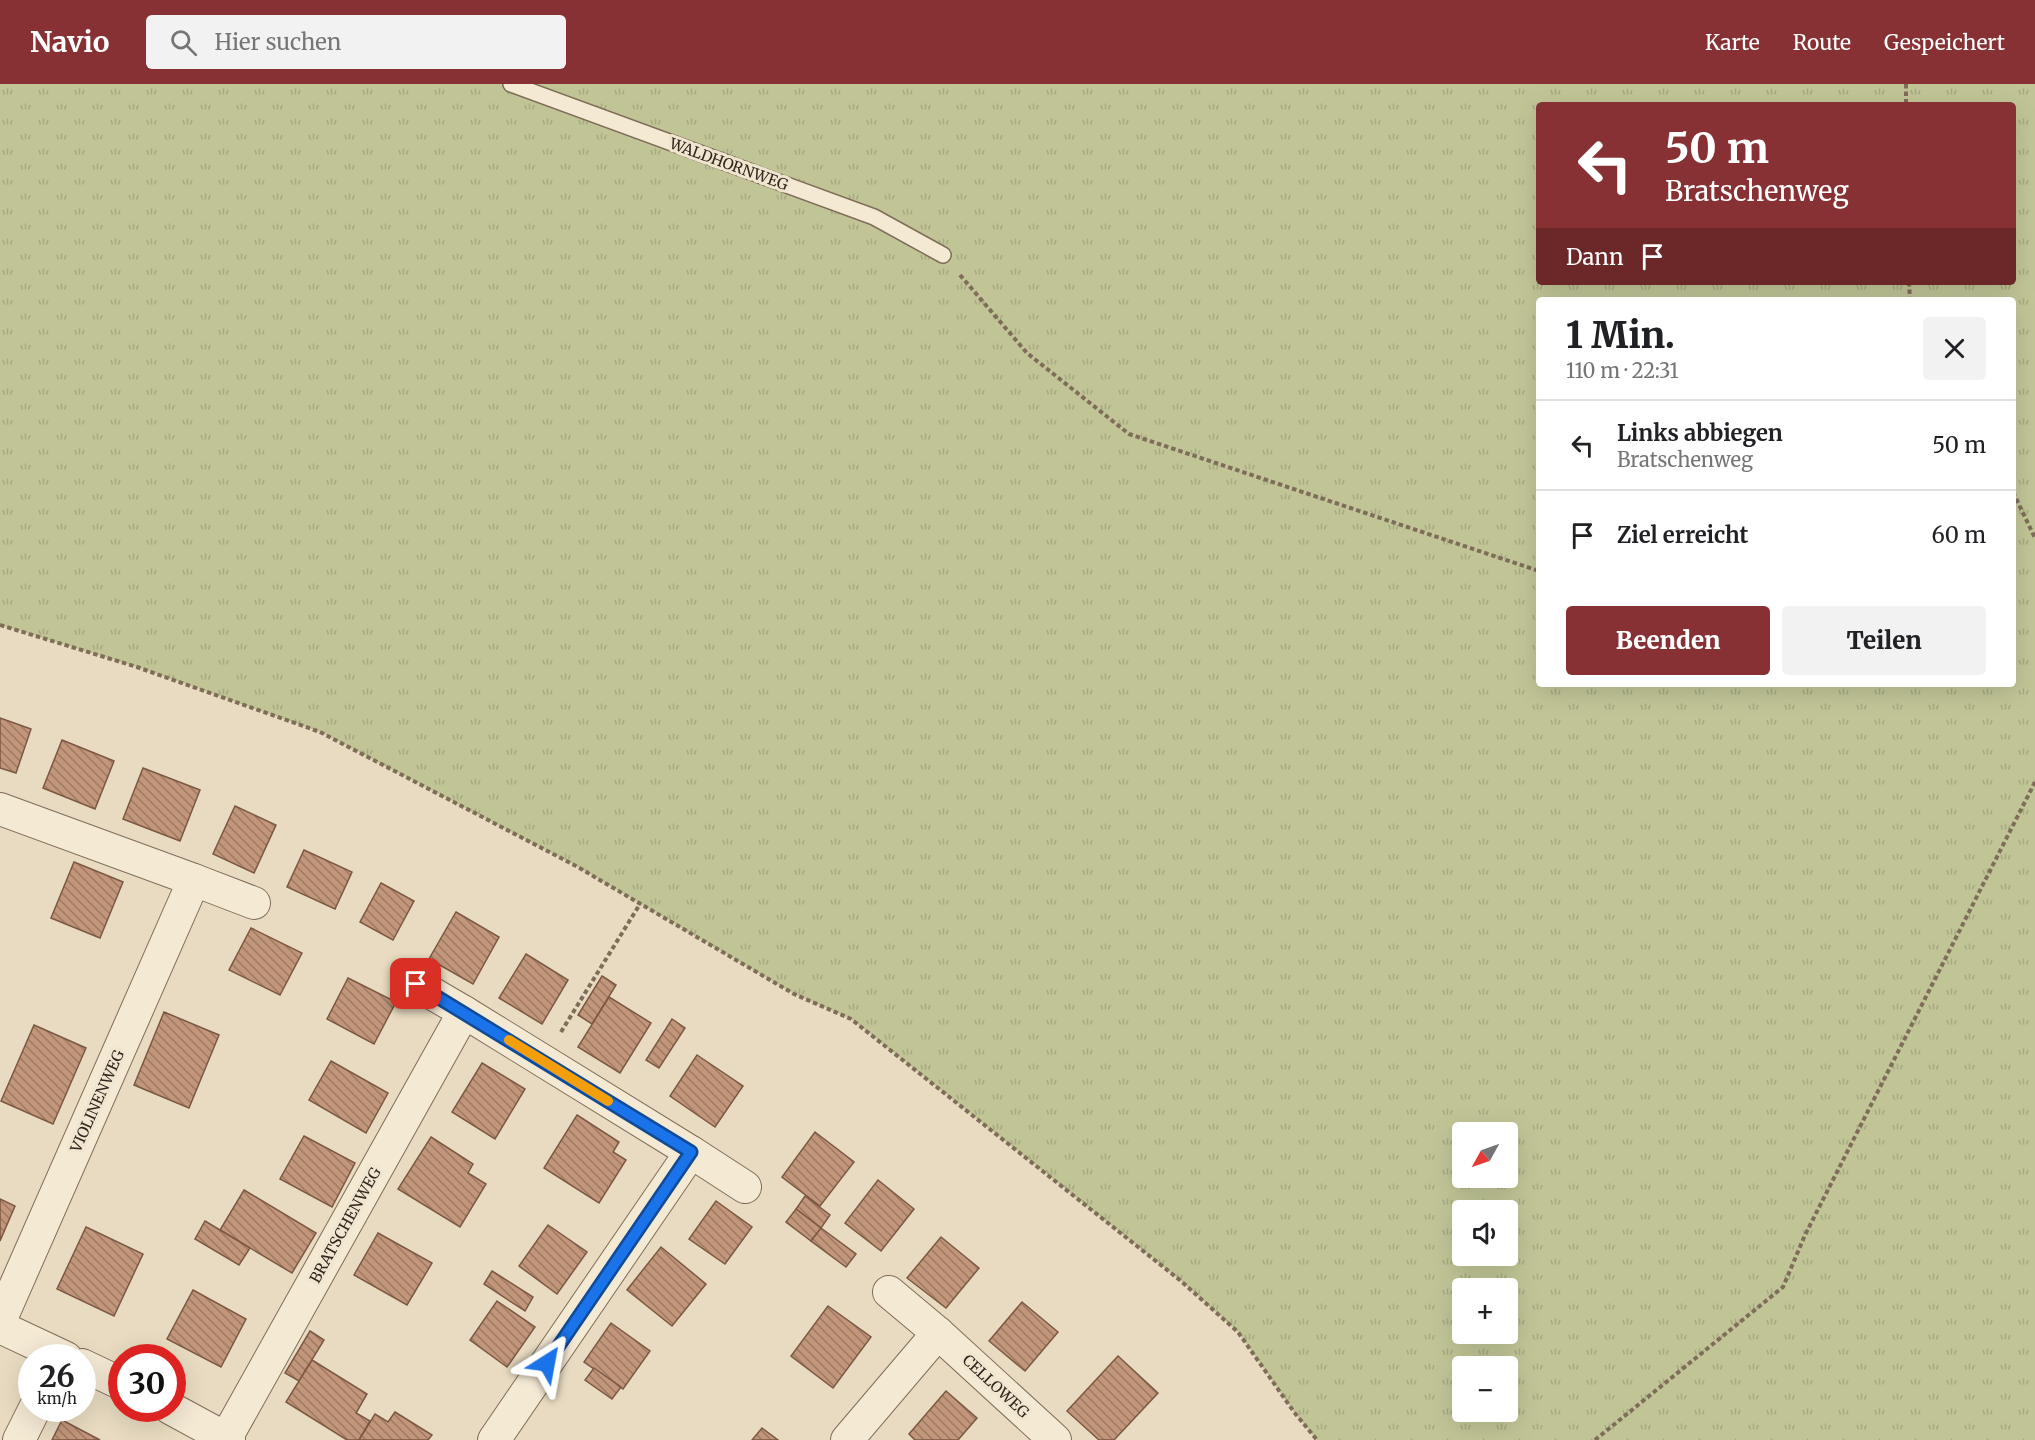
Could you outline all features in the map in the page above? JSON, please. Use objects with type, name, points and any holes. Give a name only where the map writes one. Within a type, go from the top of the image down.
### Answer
[{"type":"street","points":[[0,809],[254,903]]},
{"type":"street","name":"VIOLINENWEG","points":[[0,1321],[194,880]]},
{"type":"street","points":[[416,984],[745,1187]]},
{"type":"street","name":"BRATSCHENWEG","points":[[228,1439],[464,1012]]},
{"type":"street","points":[[494,1440],[691,1152]]},
{"type":"street","name":"CELLOWEG","points":[[889,1292],[938,1333],[1054,1440]]},
{"type":"street","points":[[0,1328],[35,1344]]},
{"type":"street","points":[[847,1440],[938,1333]]},
{"type":"street","points":[[186,1417],[228,1439]]},
{"type":"street","points":[[20,1440],[28,1422]]},
{"type":"lane","name":"WALDHORNWEG","points":[[511,84],[874,217],[943,255]]},
{"type":"path","points":[[1906,84],[1906,102]]},
{"type":"path","points":[[943,255],[1027,354],[1129,434],[1536,570]]},
{"type":"path","points":[[2016,498],[2035,538]]},
{"type":"path","points":[[0,625],[137,668],[320,732],[576,866],[794,994],[851,1019],[1189,1288],[1238,1332],[1294,1412],[1317,1440]]},
{"type":"path","points":[[1595,1440],[1783,1287],[1805,1235],[2035,782]]},
{"type":"path","points":[[544,1061],[640,904]]},
{"type":"green space","points":[[0,84],[2035,84],[2035,1440],[1317,1440],[1294,1412],[1238,1332],[1181,1281],[851,1019],[794,994],[576,866],[320,732],[137,667],[0,625]]},
{"type":"building","points":[[0,718],[31,729],[16,773],[0,768]]},
{"type":"building","points":[[62,740],[114,761],[95,809],[43,788]]},
{"type":"building","points":[[143,768],[200,790],[180,841],[123,819]]},
{"type":"building","points":[[235,806],[276,825],[254,873],[213,854]]},
{"type":"building","points":[[304,850],[352,872],[335,909],[287,887]]},
{"type":"building","points":[[74,862],[123,882],[100,938],[51,918]]},
{"type":"building","points":[[381,883],[414,901],[393,940],[360,922]]},
{"type":"building","points":[[456,912],[499,937],[473,984],[429,959]]},
{"type":"building","points":[[251,928],[302,953],[280,995],[229,970]]},
{"type":"building","points":[[526,954],[568,980],[542,1024],[499,998]]},
{"type":"building","points":[[602,976],[616,985],[592,1024],[578,1015]]},
{"type":"building","points":[[348,978],[396,1002],[374,1044],[327,1019]]},
{"type":"building","points":[[609,997],[651,1023],[620,1073],[578,1047]]},
{"type":"building","points":[[164,1012],[219,1035],[189,1108],[134,1085]]},
{"type":"building","points":[[672,1019],[685,1028],[659,1068],[646,1060]]},
{"type":"building","points":[[34,1025],[86,1048],[53,1124],[1,1101]]},
{"type":"building","points":[[697,1055],[743,1086],[715,1127],[670,1096]]},
{"type":"building","points":[[331,1061],[388,1093],[366,1133],[309,1100]]},
{"type":"building","points":[[482,1063],[525,1089],[495,1139],[452,1112]]},
{"type":"building","points":[[577,1115],[619,1142],[613,1152],[626,1160],[599,1203],[544,1168]]},
{"type":"building","points":[[815,1132],[854,1162],[820,1206],[782,1177]]},
{"type":"building","points":[[304,1136],[355,1163],[332,1207],[280,1179]]},
{"type":"building","points":[[431,1137],[473,1164],[468,1173],[486,1184],[460,1227],[398,1189]]},
{"type":"building","points":[[878,1180],[914,1209],[881,1251],[845,1223]]},
{"type":"building","points":[[244,1190],[316,1233],[292,1273],[220,1230]]},
{"type":"building","points":[[805,1196],[830,1215],[821,1228],[796,1209]]},
{"type":"building","points":[[0,1199],[15,1206],[0,1241]]},
{"type":"building","points":[[716,1201],[752,1227],[725,1264],[689,1239]]},
{"type":"building","points":[[796,1209],[821,1228],[811,1241],[786,1222]]},
{"type":"building","points":[[205,1221],[250,1248],[239,1265],[195,1239]]},
{"type":"building","points":[[548,1225],[587,1252],[557,1294],[519,1266]]},
{"type":"building","points":[[86,1227],[143,1254],[114,1316],[57,1289]]},
{"type":"building","points":[[821,1228],[856,1254],[846,1267],[811,1241]]},
{"type":"building","points":[[378,1233],[432,1263],[407,1305],[354,1275]]},
{"type":"building","points":[[941,1237],[979,1268],[946,1308],[907,1278]]},
{"type":"building","points":[[661,1247],[706,1284],[672,1326],[627,1290]]},
{"type":"building","points":[[492,1271],[533,1297],[525,1311],[484,1284]]},
{"type":"building","points":[[193,1290],[246,1319],[221,1367],[186,1349],[186,1344],[177,1344],[167,1339]]},
{"type":"building","points":[[497,1301],[535,1327],[507,1367],[470,1340]]},
{"type":"building","points":[[1022,1302],[1058,1332],[1025,1371],[989,1341]]},
{"type":"building","points":[[828,1306],[871,1337],[833,1388],[791,1356]]},
{"type":"building","points":[[611,1323],[650,1351],[623,1389],[584,1362]]},
{"type":"building","points":[[310,1331],[324,1340],[299,1381],[285,1373]]},
{"type":"building","points":[[1118,1356],[1158,1393],[1114,1440],[1099,1440],[1067,1411]]},
{"type":"building","points":[[312,1360],[367,1394],[356,1413],[370,1421],[359,1440],[347,1440],[286,1402]]},
{"type":"building","points":[[594,1368],[621,1387],[612,1399],[585,1380]]},
{"type":"building","points":[[946,1391],[977,1418],[958,1440],[915,1440],[909,1434]]},
{"type":"building","points":[[395,1412],[432,1435],[428,1440],[359,1440],[375,1414],[388,1422]]},
{"type":"building","points":[[61,1422],[66,1422],[100,1440],[52,1440]]},
{"type":"building","points":[[762,1428],[778,1440],[752,1440]]},
{"type":"slow traffic","points":[[509,1040],[608,1101]]},
{"type":"route","points":[[416,984],[691,1152],[547,1363]]}]
